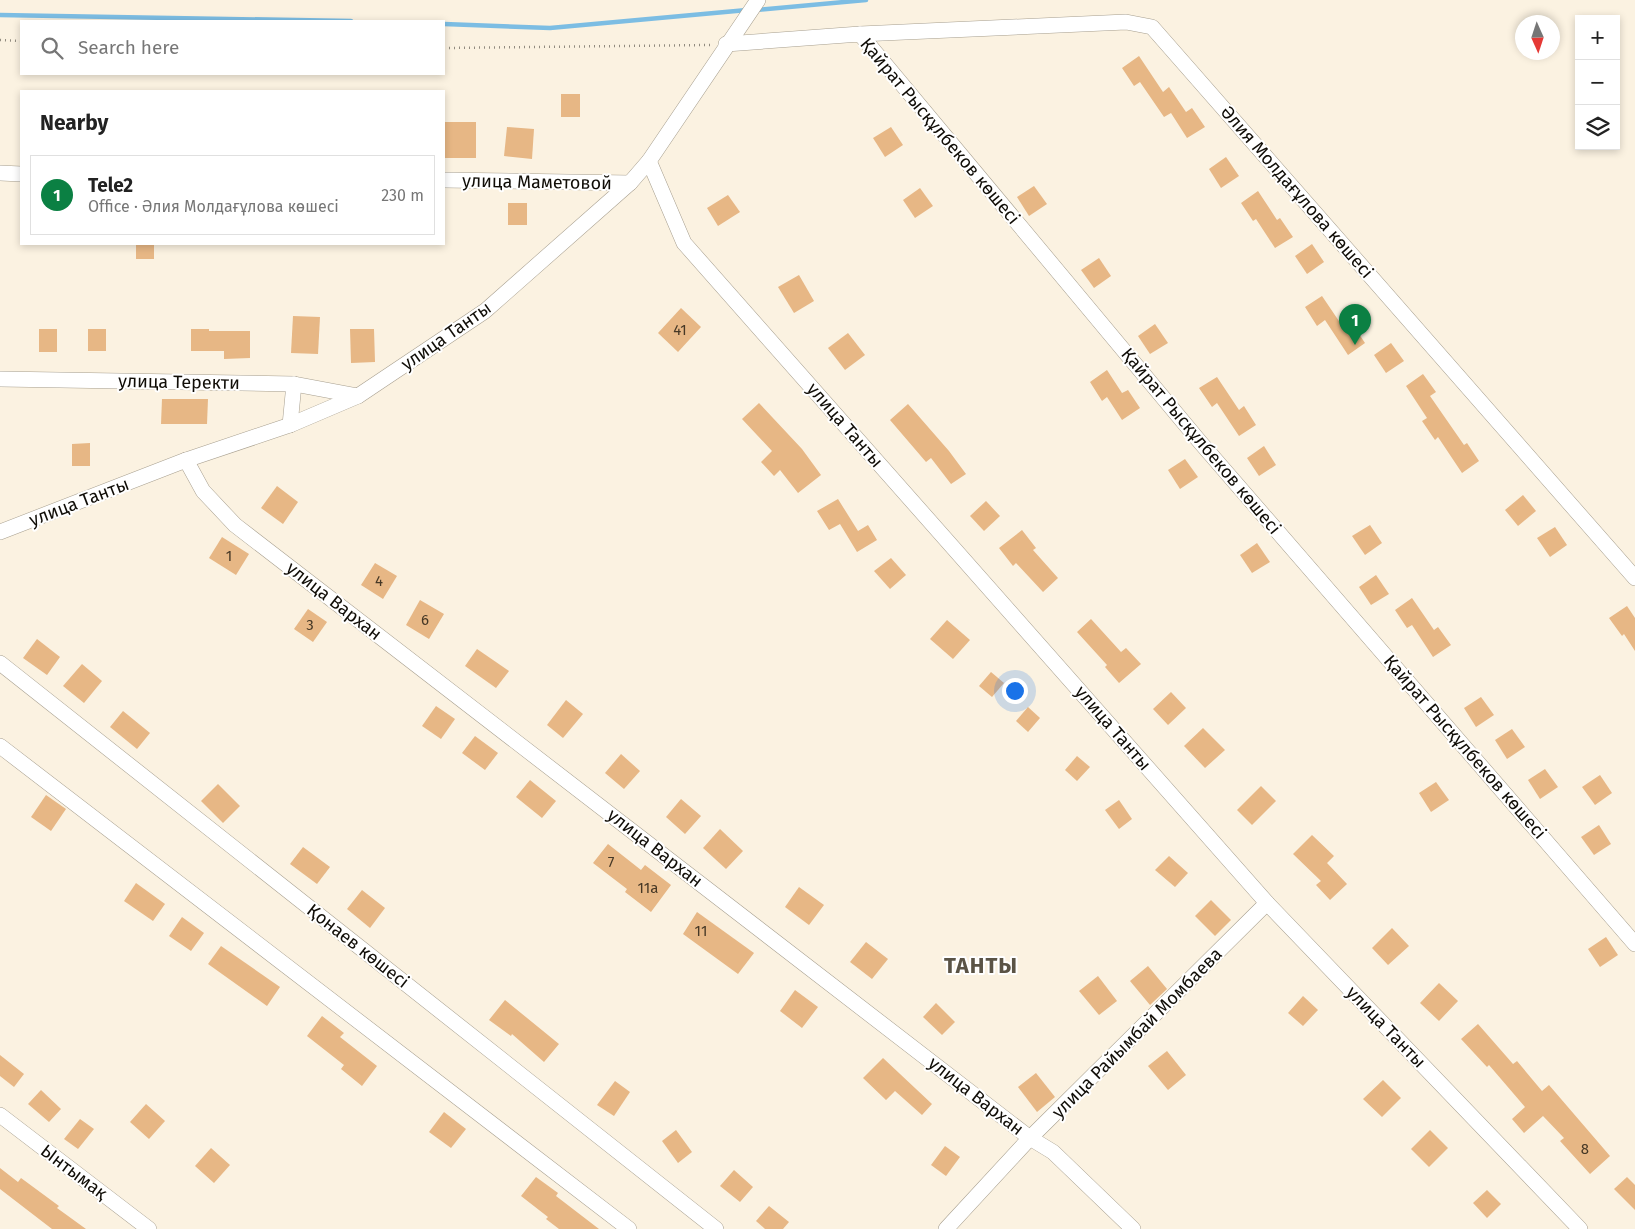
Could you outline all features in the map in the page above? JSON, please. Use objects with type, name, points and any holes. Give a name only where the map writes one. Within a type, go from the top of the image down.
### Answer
[{"type":"street","points":[[649,161],[726,44],[758,0]]},
{"type":"street","name":"Әлия Молдағұлова көшесі","points":[[860,34],[1126,22],[1152,27],[1635,578]]},
{"type":"street","name":"Қайрат Рысқұлбеков көшесі","points":[[726,44],[860,34],[1200,442],[1635,944]]},
{"type":"street","name":"улица Танты","points":[[0,532],[186,460],[290,425],[358,396],[485,311],[630,183],[649,161],[684,243],[1267,903],[1580,1229]]},
{"type":"street","points":[[0,173],[20,174]]},
{"type":"street","name":"улица Маметовой","points":[[445,180],[630,183]]},
{"type":"street","name":"улица Теректи","points":[[0,379],[294,384],[358,396]]},
{"type":"street","points":[[290,425],[294,384]]},
{"type":"street","name":"улица Вархан","points":[[186,460],[203,491],[235,525],[1030,1138],[1053,1152],[1133,1229]]},
{"type":"street","name":"Қонаев көшесі","points":[[0,663],[716,1229]]},
{"type":"street","points":[[0,746],[629,1229]]},
{"type":"street","name":"улица Райымбай Момбаева","points":[[946,1229],[1030,1138],[1267,903]]},
{"type":"street","name":"Ынтымақ","points":[[0,1115],[149,1229]]},
{"type":"path","points":[[0,40],[20,41]]},
{"type":"path","points":[[445,48],[726,44]]},
{"type":"building","points":[[1139,56],[1163,92],[1169,87],[1186,112],[1192,108],[1205,127],[1187,138],[1171,113],[1164,117],[1140,82],[1134,86],[1122,68]]},
{"type":"building","points":[[561,94],[580,94],[580,117],[561,117]]},
{"type":"building","points":[[445,122],[476,122],[476,158],[445,158]]},
{"type":"building","points":[[507,127],[534,129],[532,159],[504,156]]},
{"type":"building","points":[[891,127],[903,145],[885,157],[873,138]]},
{"type":"building","points":[[1226,157],[1239,176],[1221,188],[1209,169]]},
{"type":"building","points":[[1034,186],[1047,204],[1029,216],[1017,197]]},
{"type":"building","points":[[920,188],[933,206],[915,218],[903,200]]},
{"type":"building","points":[[1258,191],[1277,220],[1280,218],[1293,237],[1275,248],[1256,219],[1253,221],[1241,203]]},
{"type":"building","points":[[728,195],[740,212],[718,226],[707,208]]},
{"type":"building","points":[[508,203],[527,203],[527,225],[508,225]]},
{"type":"building","points":[[1312,244],[1324,262],[1307,274],[1295,256]]},
{"type":"building","points":[[136,245],[154,245],[154,259],[136,259]]},
{"type":"building","points":[[1099,258],[1111,276],[1094,288],[1081,270]]},
{"type":"building","points":[[799,275],[814,301],[794,313],[778,287]]},
{"type":"building","points":[[1322,296],[1345,330],[1353,325],[1365,343],[1348,355],[1325,320],[1317,326],[1305,307]]},
{"type":"building","points":[[681,308],[701,327],[678,352],[658,333]]},
{"type":"building","points":[[293,316],[320,317],[318,354],[291,353]]},
{"type":"building","points":[[1155,324],[1168,343],[1150,354],[1138,336]]},
{"type":"building","points":[[39,329],[57,329],[57,352],[39,352]]},
{"type":"building","points":[[88,329],[106,329],[106,351],[88,351]]},
{"type":"building","points":[[191,329],[250,331],[250,358],[224,359],[224,351],[191,351]]},
{"type":"building","points":[[350,329],[374,329],[375,362],[351,363]]},
{"type":"building","points":[[848,333],[865,355],[845,370],[828,348]]},
{"type":"building","points":[[1391,343],[1404,361],[1386,373],[1374,355]]},
{"type":"building","points":[[1107,370],[1122,393],[1128,390],[1140,408],[1122,420],[1107,397],[1102,401],[1090,382]]},
{"type":"building","points":[[1423,374],[1436,392],[1430,396],[1464,445],[1467,443],[1479,461],[1462,473],[1438,437],[1435,440],[1422,421],[1427,418],[1406,386]]},
{"type":"building","points":[[1217,377],[1239,410],[1244,406],[1256,425],[1239,436],[1217,403],[1212,407],[1199,388]]},
{"type":"building","points":[[162,399],[208,399],[207,424],[161,424]]},
{"type":"building","points":[[759,403],[802,449],[821,475],[798,493],[780,470],[774,476],[761,462],[772,451],[742,419]]},
{"type":"building","points":[[908,404],[949,451],[966,474],[951,484],[931,458],[926,462],[890,420]]},
{"type":"building","points":[[90,443],[90,466],[72,466],[72,444]]},
{"type":"building","points":[[1264,446],[1276,465],[1259,476],[1247,458]]},
{"type":"building","points":[[1185,459],[1198,477],[1180,489],[1168,470]]},
{"type":"building","points":[[277,486],[298,502],[283,524],[261,508]]},
{"type":"building","points":[[1523,495],[1536,511],[1518,526],[1505,510]]},
{"type":"building","points":[[838,499],[858,531],[868,525],[877,540],[857,552],[840,524],[829,530],[817,511]]},
{"type":"building","points":[[986,501],[1000,516],[984,531],[970,516]]},
{"type":"building","points":[[1370,525],[1382,543],[1365,555],[1352,536]]},
{"type":"building","points":[[1555,527],[1567,545],[1550,557],[1537,538]]},
{"type":"building","points":[[1022,530],[1036,548],[1033,550],[1058,578],[1043,592],[1016,563],[1013,566],[999,548]]},
{"type":"building","points":[[222,537],[249,554],[236,575],[209,558]]},
{"type":"building","points":[[1257,543],[1270,562],[1252,573],[1240,555]]},
{"type":"building","points":[[891,558],[906,575],[890,589],[874,571]]},
{"type":"building","points":[[375,563],[397,576],[383,599],[361,585]]},
{"type":"building","points":[[1376,575],[1389,594],[1371,605],[1359,587]]},
{"type":"building","points":[[1412,598],[1434,630],[1438,627],[1451,645],[1433,657],[1412,625],[1407,628],[1395,610]]},
{"type":"building","points":[[420,600],[444,614],[429,639],[406,625]]},
{"type":"building","points":[[1627,606],[1635,618],[1635,651],[1624,634],[1622,636],[1609,618]]},
{"type":"building","points":[[308,609],[327,622],[313,642],[294,629]]},
{"type":"building","points":[[1091,619],[1121,652],[1126,648],[1141,664],[1119,683],[1105,667],[1107,665],[1077,632]]},
{"type":"building","points":[[947,620],[970,640],[953,659],[930,639]]},
{"type":"building","points":[[37,639],[60,657],[47,675],[23,658]]},
{"type":"building","points":[[477,649],[509,671],[496,688],[465,666]]},
{"type":"building","points":[[82,664],[102,681],[84,703],[63,686]]},
{"type":"building","points":[[991,672],[1004,683],[992,697],[979,686]]},
{"type":"building","points":[[1171,692],[1186,708],[1168,725],[1153,709]]},
{"type":"building","points":[[1481,697],[1494,715],[1476,727],[1464,708]]},
{"type":"building","points":[[566,700],[583,714],[563,738],[547,725]]},
{"type":"building","points":[[436,706],[455,719],[441,739],[422,726]]},
{"type":"building","points":[[1028,707],[1040,718],[1028,732],[1016,721]]},
{"type":"building","points":[[123,711],[150,733],[137,749],[110,727]]},
{"type":"building","points":[[1203,728],[1225,750],[1205,768],[1184,746]]},
{"type":"building","points":[[1512,729],[1525,747],[1507,759],[1495,740]]},
{"type":"building","points":[[475,736],[498,753],[485,770],[462,753]]},
{"type":"building","points":[[621,754],[640,771],[624,789],[605,773]]},
{"type":"building","points":[[1077,756],[1090,767],[1077,781],[1065,770]]},
{"type":"building","points":[[1545,769],[1558,787],[1540,799],[1528,780]]},
{"type":"building","points":[[1600,775],[1612,793],[1595,805],[1582,787]]},
{"type":"building","points":[[530,780],[556,801],[542,818],[516,797]]},
{"type":"building","points":[[1436,782],[1449,800],[1431,812],[1419,793]]},
{"type":"building","points":[[218,784],[240,806],[223,823],[201,801]]},
{"type":"building","points":[[1261,786],[1276,801],[1252,825],[1237,810]]},
{"type":"building","points":[[46,795],[66,809],[51,831],[31,817]]},
{"type":"building","points":[[681,799],[701,816],[685,834],[666,817]]},
{"type":"building","points":[[1119,800],[1132,819],[1119,829],[1105,810]]},
{"type":"building","points":[[1599,825],[1611,844],[1594,855],[1581,837]]},
{"type":"building","points":[[720,829],[743,851],[726,869],[703,848]]},
{"type":"building","points":[[1312,835],[1334,856],[1327,863],[1347,884],[1330,900],[1316,885],[1321,881],[1293,854]]},
{"type":"building","points":[[608,844],[641,870],[645,865],[671,885],[651,912],[625,892],[627,889],[593,863]]},
{"type":"building","points":[[303,847],[330,867],[317,884],[290,864]]},
{"type":"building","points":[[1169,856],[1188,873],[1175,887],[1155,870]]},
{"type":"building","points":[[136,883],[165,904],[153,921],[124,901]]},
{"type":"building","points":[[799,887],[824,905],[809,925],[785,907]]},
{"type":"building","points":[[362,890],[385,908],[370,928],[347,909]]},
{"type":"building","points":[[1211,900],[1231,920],[1215,936],[1195,916]]},
{"type":"building","points":[[697,912],[754,953],[738,974],[683,934]]},
{"type":"building","points":[[182,917],[204,933],[191,951],[169,936]]},
{"type":"building","points":[[1392,928],[1409,946],[1388,965],[1372,948]]},
{"type":"building","points":[[1606,937],[1618,955],[1600,967],[1588,949]]},
{"type":"building","points":[[866,942],[888,959],[872,979],[850,962]]},
{"type":"building","points":[[221,946],[280,987],[267,1006],[208,964]]},
{"type":"building","points":[[1148,966],[1167,989],[1150,1005],[1130,981]]},
{"type":"building","points":[[1098,976],[1117,1001],[1099,1015],[1079,991]]},
{"type":"building","points":[[1439,983],[1458,1001],[1439,1021],[1420,1003]]},
{"type":"building","points":[[795,990],[818,1007],[802,1028],[780,1011]]},
{"type":"building","points":[[1303,996],[1318,1010],[1303,1026],[1288,1013]]},
{"type":"building","points":[[505,1000],[559,1044],[544,1062],[512,1034],[511,1036],[489,1020]]},
{"type":"building","points":[[936,1003],[955,1022],[942,1035],[923,1017]]},
{"type":"building","points":[[322,1016],[344,1033],[340,1037],[377,1066],[362,1086],[341,1069],[344,1065],[307,1036]]},
{"type":"building","points":[[1478,1024],[1513,1064],[1517,1061],[1542,1091],[1549,1085],[1610,1156],[1590,1174],[1560,1141],[1564,1138],[1543,1116],[1524,1133],[1512,1119],[1525,1107],[1489,1065],[1487,1067],[1461,1039]]},
{"type":"building","points":[[1167,1051],[1186,1075],[1168,1090],[1148,1066]]},
{"type":"building","points":[[0,1055],[24,1074],[14,1087],[0,1076]]},
{"type":"building","points":[[883,1058],[932,1104],[922,1115],[895,1091],[886,1100],[863,1078]]},
{"type":"building","points":[[1036,1073],[1055,1097],[1037,1112],[1018,1087]]},
{"type":"building","points":[[1383,1080],[1401,1098],[1382,1117],[1363,1099]]},
{"type":"building","points":[[615,1081],[630,1092],[614,1116],[597,1105]]},
{"type":"building","points":[[41,1090],[61,1109],[49,1122],[28,1104]]},
{"type":"building","points":[[146,1104],[165,1121],[149,1139],[130,1122]]},
{"type":"building","points":[[444,1112],[466,1129],[451,1148],[429,1132]]},
{"type":"building","points":[[80,1119],[94,1129],[78,1149],[64,1139]]},
{"type":"building","points":[[676,1130],[692,1152],[678,1163],[662,1141]]},
{"type":"building","points":[[1430,1130],[1448,1148],[1429,1167],[1411,1149]]},
{"type":"building","points":[[945,1146],[960,1157],[946,1176],[931,1165]]},
{"type":"building","points":[[211,1148],[230,1165],[214,1183],[195,1166]]},
{"type":"building","points":[[0,1168],[18,1182],[21,1178],[86,1229],[52,1229],[0,1189]]},
{"type":"building","points":[[734,1170],[753,1187],[740,1202],[720,1186]]},
{"type":"building","points":[[536,1177],[558,1193],[556,1196],[599,1229],[559,1229],[546,1219],[548,1217],[521,1196]]},
{"type":"building","points":[[1627,1177],[1635,1185],[1635,1210],[1614,1189]]},
{"type":"building","points":[[1487,1190],[1501,1204],[1487,1218],[1473,1203]]},
{"type":"building","points":[[769,1206],[789,1222],[783,1229],[765,1229],[756,1221]]},
{"type":"waterway","points":[[757,10],[866,0]]},
{"type":"waterway","points":[[445,24],[550,28],[747,10]]},
{"type":"waterway","points":[[0,15],[292,20]]},
{"type":"place","name":"Tele2","points":[[1355,345]]},
{"type":"district","name":"ТАНТЫ","points":[[981,965]]}]
